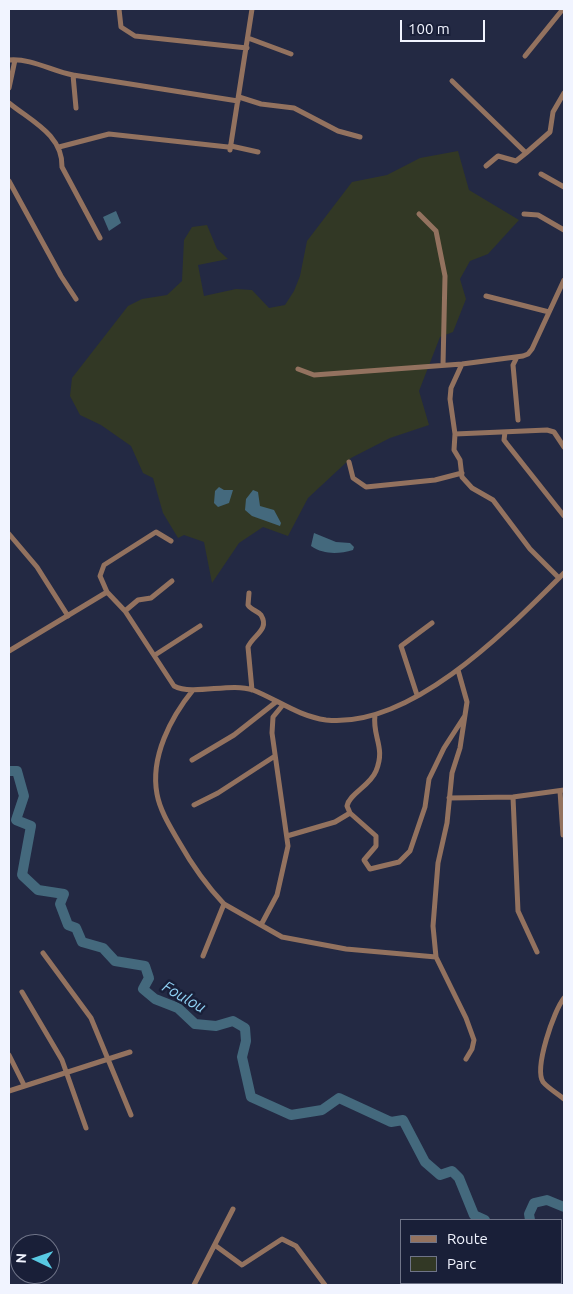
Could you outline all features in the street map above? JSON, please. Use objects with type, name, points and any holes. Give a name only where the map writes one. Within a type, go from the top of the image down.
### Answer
[{"type":"street","points":[[119,9],[121,27],[135,36],[247,48]]},
{"type":"street","points":[[230,148],[252,9]]},
{"type":"street","points":[[525,56],[562,9]]},
{"type":"street","points":[[248,38],[291,54]]},
{"type":"street","points":[[9,60],[73,75],[294,108],[338,130],[360,137]]},
{"type":"street","points":[[9,88],[15,60]]},
{"type":"street","points":[[73,75],[76,108]]},
{"type":"street","points":[[452,80],[526,153]]},
{"type":"street","points":[[486,166],[498,156],[516,161],[550,132],[552,112],[564,93]]},
{"type":"street","points":[[9,103],[53,137],[59,147],[62,167],[100,238]]},
{"type":"street","points":[[59,147],[109,134],[258,152]]},
{"type":"street","points":[[541,174],[564,187]]},
{"type":"street","points":[[9,181],[61,276],[76,299]]},
{"type":"street","points":[[419,214],[436,232],[445,276],[443,364]]},
{"type":"street","points":[[524,214],[538,215],[564,230]]},
{"type":"street","points":[[298,369],[314,376],[443,364],[462,364],[528,354],[564,280]]},
{"type":"street","points":[[486,296],[549,312]]},
{"type":"street","points":[[517,357],[513,365],[513,373],[518,420]]},
{"type":"street","points":[[462,364],[451,388],[455,434],[454,450],[460,460],[462,474],[472,488],[493,500],[530,549],[558,578]]},
{"type":"street","points":[[455,434],[550,431],[554,432],[564,447]]},
{"type":"street","points":[[505,432],[504,440],[564,516]]},
{"type":"street","points":[[349,462],[352,478],[366,487],[435,480],[462,474]]},
{"type":"street","points":[[171,540],[156,532],[104,565],[100,576],[108,592],[125,611],[174,686],[193,690],[205,687],[252,690],[299,713],[328,720],[343,720],[375,715],[418,695],[458,670],[511,626],[564,573]]},
{"type":"street","points":[[9,534],[37,567],[68,616]]},
{"type":"street","points":[[125,611],[138,600],[151,598],[172,581]]},
{"type":"street","points":[[9,651],[108,592]]},
{"type":"street","points":[[249,593],[248,606],[260,614],[264,625],[263,629],[248,647],[252,690]]},
{"type":"street","points":[[418,695],[401,646],[432,623]]},
{"type":"street","points":[[155,655],[200,626]]},
{"type":"street","points":[[458,670],[466,696],[466,714],[452,774],[447,823],[434,893],[433,926],[436,957],[466,1018],[474,1040],[472,1049],[466,1059]]},
{"type":"street","points":[[193,690],[171,720],[156,772],[156,791],[165,816],[191,862],[224,904],[282,937],[346,950],[436,957]]},
{"type":"street","points":[[192,760],[234,735],[276,702]]},
{"type":"street","points":[[261,925],[277,895],[281,882],[287,836],[275,756],[273,717],[282,706]]},
{"type":"street","points":[[375,715],[374,727],[381,746],[380,762],[372,780],[347,803],[347,810],[376,836],[376,846],[364,860],[367,867],[376,869],[388,866],[406,857],[422,816],[433,771],[451,736],[466,714]]},
{"type":"street","points":[[194,805],[218,793],[275,756]]},
{"type":"street","points":[[449,798],[512,797],[562,790],[563,835]]},
{"type":"street","points":[[512,797],[518,911],[537,952]]},
{"type":"street","points":[[287,836],[335,822],[350,813]]},
{"type":"street","points":[[204,956],[224,904]]},
{"type":"street","points":[[43,953],[91,1018],[131,1116]]},
{"type":"street","points":[[22,992],[30,1009],[57,1051],[86,1128]]},
{"type":"street","points":[[564,998],[552,1018],[540,1064],[540,1072],[543,1082],[564,1099]]},
{"type":"street","points":[[9,1091],[130,1052]]},
{"type":"street","points":[[9,1055],[24,1085]]},
{"type":"street","points":[[194,1285],[216,1246],[233,1209]]},
{"type":"street","points":[[216,1246],[242,1265],[282,1238],[296,1246],[325,1285]]},
{"type":"green space","points":[[458,151],[469,190],[519,220],[488,254],[470,261],[460,279],[466,299],[453,332],[440,337],[419,391],[429,425],[390,438],[351,458],[308,498],[288,536],[263,527],[239,543],[212,583],[204,542],[184,535],[178,538],[163,513],[153,478],[143,473],[131,446],[101,425],[80,415],[70,396],[72,378],[128,306],[142,299],[167,295],[182,281],[184,240],[192,227],[207,225],[217,249],[228,259],[198,265],[204,296],[236,289],[252,290],[269,308],[285,305],[294,291],[300,276],[307,241],[352,182],[387,175],[420,158]]},
{"type":"water","points":[[116,211],[121,223],[109,231],[103,217]]},
{"type":"water","points":[[219,487],[224,490],[233,490],[229,503],[218,507],[214,503],[215,491]]},
{"type":"water","points":[[253,490],[258,492],[260,506],[274,510],[281,523],[280,526],[252,516],[245,510],[246,499]]},
{"type":"water","points":[[314,533],[336,542],[350,543],[354,547],[353,550],[332,553],[316,549],[311,546]]},
{"type":"waterway","name":"Foulou","points":[[9,771],[17,771],[24,796],[16,820],[31,826],[22,875],[38,890],[64,894],[60,904],[68,925],[76,928],[82,942],[103,948],[115,961],[145,966],[149,978],[143,989],[155,999],[178,1008],[195,1024],[216,1026],[233,1021],[245,1028],[246,1041],[242,1057],[251,1097],[291,1115],[322,1110],[339,1098],[391,1122],[403,1120],[425,1162],[440,1175],[452,1171],[459,1178],[474,1215],[483,1219]]},
{"type":"waterway","name":"Foulou","points":[[530,1219],[529,1214],[534,1203],[547,1200],[564,1207]]}]
